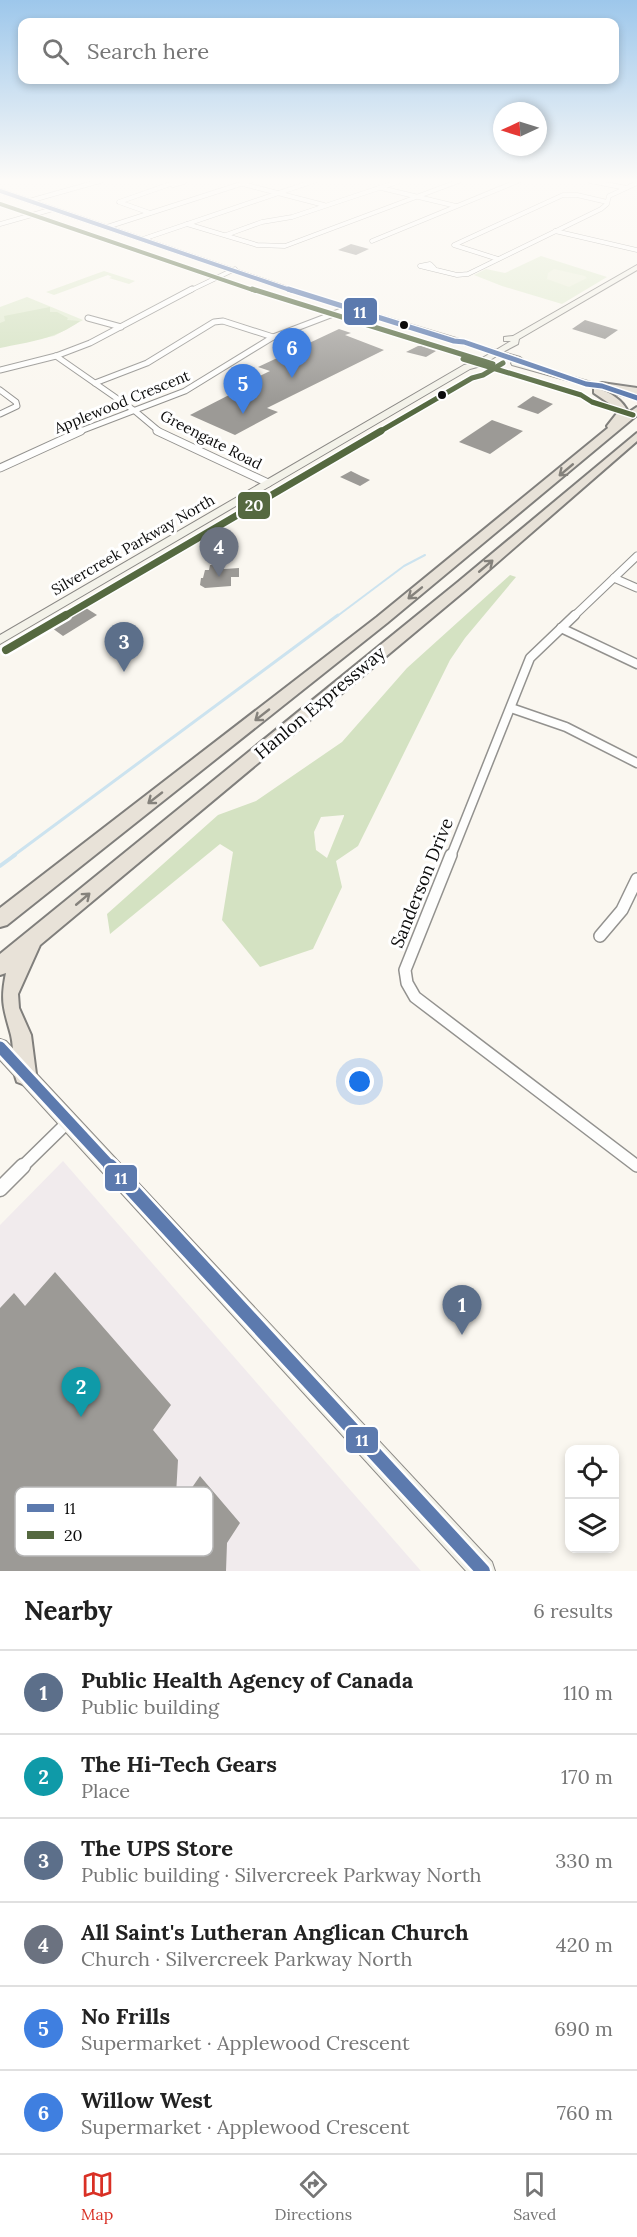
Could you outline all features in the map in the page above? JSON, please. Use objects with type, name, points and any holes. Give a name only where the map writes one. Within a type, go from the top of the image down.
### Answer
[{"type":"highway","points":[[600,389],[637,391]]},
{"type":"highway","points":[[600,389],[621,406],[623,412],[612,427],[611,433]]},
{"type":"highway","name":"Hanlon Expressway","points":[[0,919],[373,627],[637,410]]},
{"type":"highway","name":"Hanlon Expressway","points":[[0,966],[463,585],[637,436]]},
{"type":"highway","points":[[0,910],[28,897]]},
{"type":"highway","points":[[25,1074],[21,1035],[9,1008],[8,994],[12,981],[38,937]]},
{"type":"main road","points":[[191,254],[453,341],[458,345],[586,384],[637,404]]},
{"type":"main road","name":"Silvercreek Parkway North","points":[[0,640],[490,353],[515,342],[515,338],[637,267]]},
{"type":"main road","points":[[600,389],[637,398]]},
{"type":"main road","points":[[0,1047],[483,1571]]},
{"type":"street","points":[[481,254],[498,259]]},
{"type":"street","points":[[434,268],[457,275],[462,280],[473,279],[468,274],[508,254]]},
{"type":"street","points":[[0,370],[56,356],[90,343],[235,269]]},
{"type":"street","name":"Applewood Crescent","points":[[0,468],[101,422],[185,392],[273,337],[349,308]]},
{"type":"street","points":[[87,318],[121,327]]},
{"type":"street","points":[[95,383],[147,363],[214,322],[223,321],[273,337]]},
{"type":"street","name":"Greengate Road","points":[[56,356],[135,411],[157,431],[268,483]]},
{"type":"street","points":[[0,390],[16,402],[17,406],[0,414]]},
{"type":"street","name":"Sanderson Drive","points":[[637,556],[530,658],[405,970],[407,983],[415,997],[637,1166]]},
{"type":"street","points":[[614,578],[637,588]]},
{"type":"street","points":[[561,628],[637,664]]},
{"type":"street","points":[[511,708],[566,727],[637,763]]},
{"type":"street","points":[[600,936],[622,910],[637,879]]},
{"type":"street","points":[[0,1189],[69,1121]]},
{"type":"shaded area","points":[[63,1161],[421,1571],[0,1571],[0,1225]]},
{"type":"green space","points":[[541,256],[607,277],[562,304],[474,275],[486,269],[505,273]]},
{"type":"green space","points":[[554,269],[587,278],[569,287],[547,279],[548,273]]},
{"type":"green space","points":[[104,271],[135,281],[129,284],[109,278],[112,277],[108,275],[54,295],[46,292]]},
{"type":"green space","points":[[27,297],[83,320],[54,336],[0,347],[0,307]]},
{"type":"green space","points":[[50,307],[50,312],[57,312],[68,318],[67,320],[80,321],[52,336],[0,348],[0,323],[5,321],[4,316]]},
{"type":"green space","points":[[510,575],[516,577],[465,638],[450,660],[358,846],[336,861],[342,887],[313,949],[260,967],[222,920],[233,852],[220,844],[110,934],[107,914],[218,815],[256,801],[342,742],[407,668]],"holes":[[[344,815],[327,858],[316,850],[314,832],[321,817]]]},
{"type":"building","points":[[585,320],[618,330],[605,339],[572,329]]},
{"type":"building","points":[[339,329],[351,333],[345,335],[384,350],[267,408],[278,412],[235,435],[190,415],[231,394],[227,392],[270,371],[258,367]]},
{"type":"building","points":[[418,346],[436,351],[426,357],[406,352]]},
{"type":"building","points":[[533,396],[553,404],[538,414],[517,407]]},
{"type":"building","points":[[492,420],[523,431],[490,454],[459,442]]},
{"type":"building","points":[[351,471],[370,480],[360,486],[340,477]]},
{"type":"building","points":[[210,565],[217,565],[224,569],[239,568],[239,577],[231,577],[231,586],[205,588],[200,585],[201,578],[205,570],[209,570]]},
{"type":"building","points":[[86,608],[97,615],[63,636],[52,628]]},
{"type":"building","points":[[55,1272],[171,1405],[153,1430],[178,1460],[176,1487],[15,1487],[15,1556],[213,1556],[213,1491],[240,1523],[227,1543],[226,1571],[0,1571],[0,1308],[14,1293],[25,1306]]},
{"type":"building","points":[[200,1476],[209,1487],[192,1487]]},
{"type":"waterway","points":[[336,617],[404,566],[425,555]]},
{"type":"waterway","points":[[13,856],[338,615]]},
{"type":"waterway","points":[[0,866],[15,855]]},
{"type":"transit line","name":"20","points":[[149,254],[290,302],[493,364]]},
{"type":"transit line","name":"11","points":[[186,254],[294,291],[454,341],[464,342],[586,384],[602,386],[637,398]]},
{"type":"transit line","name":"20","points":[[463,359],[581,395],[592,402],[633,415]]},
{"type":"transit line","name":"20","points":[[6,650],[472,378],[483,375],[503,363]]},
{"type":"transit line","name":"11","points":[[0,1047],[483,1571]]},
{"type":"place","name":"Willow West","points":[[292,378]]},
{"type":"place","name":"No Frills","points":[[243,414]]},
{"type":"place","name":"All Saint's Lutheran Anglican Church","points":[[219,577]]},
{"type":"place","name":"The UPS Store","points":[[124,672]]},
{"type":"place","name":"Public Health Agency of Canada","points":[[462,1335]]},
{"type":"place","name":"The Hi-Tech Gears","points":[[81,1417]]}]
